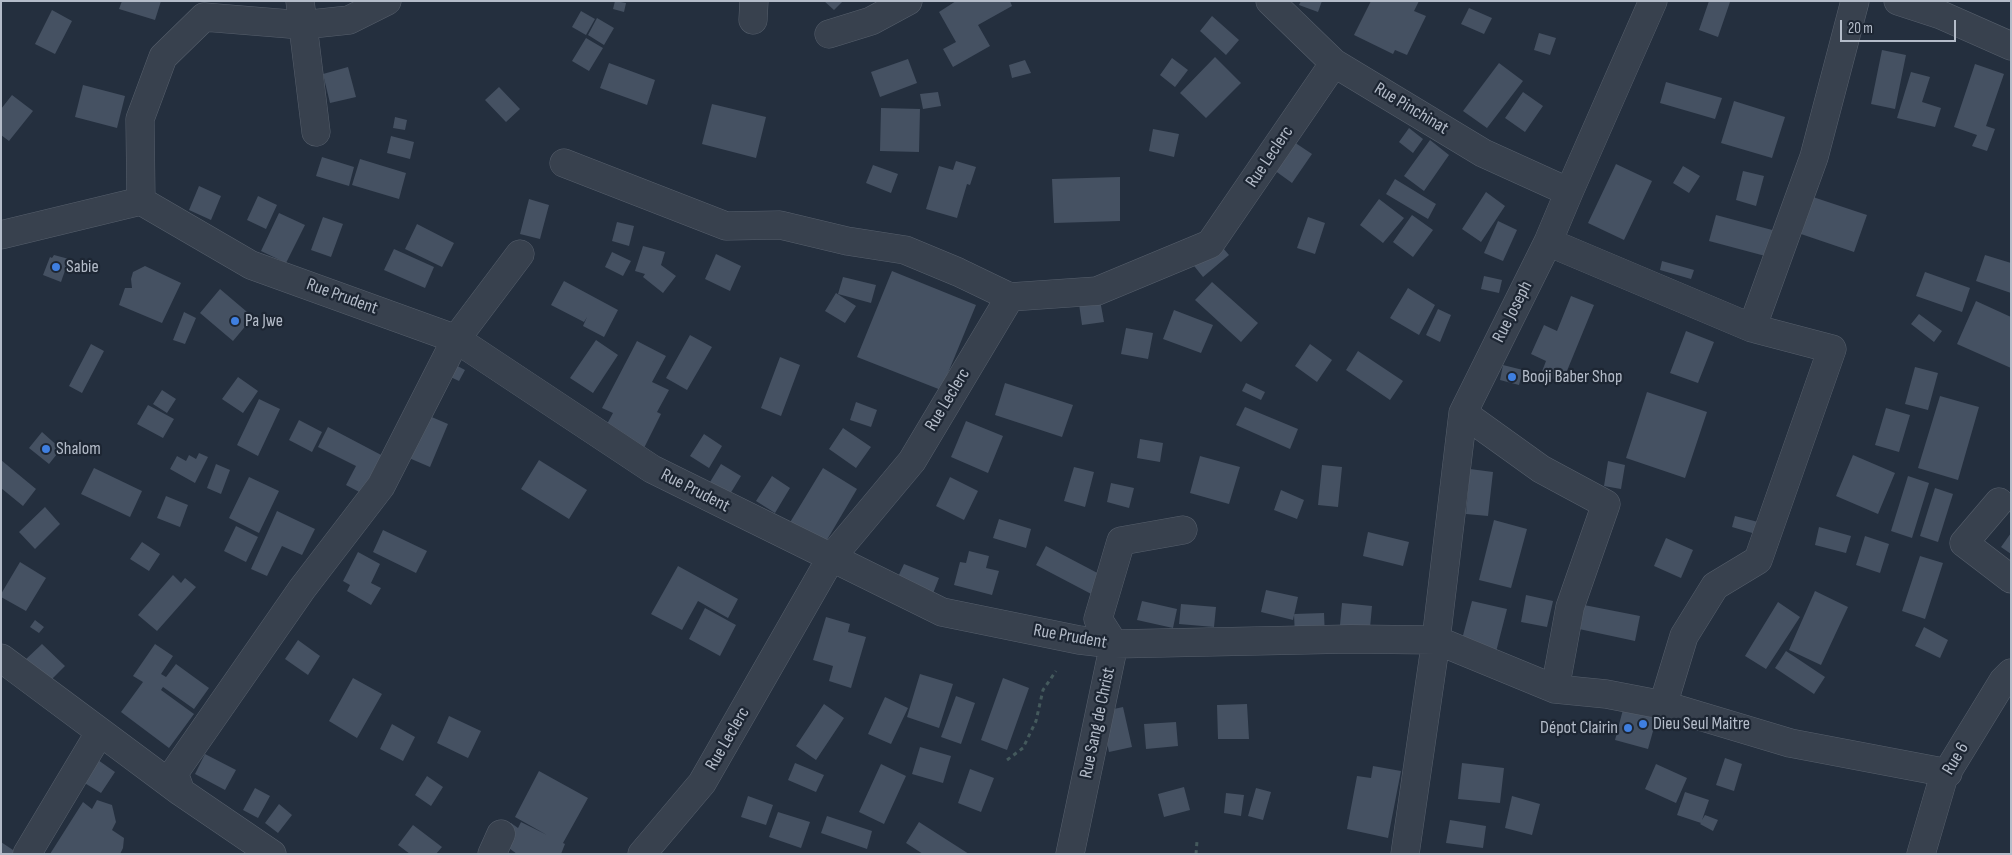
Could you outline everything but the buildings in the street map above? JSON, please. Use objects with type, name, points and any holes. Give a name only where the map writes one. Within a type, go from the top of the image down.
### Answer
[{"type":"street","points":[[1,235],[141,201],[140,119],[163,57],[204,17],[301,13],[350,20],[387,1]]},
{"type":"street","points":[[829,34],[871,21],[908,1]]},
{"type":"street","name":"Rue Pinchinat","points":[[1270,1],[1334,63],[1483,153],[1569,192]]},
{"type":"street","name":"Rue Joseph","points":[[1404,854],[1436,640],[1463,413],[1548,242],[1653,1]]},
{"type":"street","points":[[1752,328],[1814,157],[1855,1]]},
{"type":"street","points":[[1898,1],[1941,15],[2011,46]]},
{"type":"street","points":[[301,13],[316,132]]},
{"type":"street","name":"Rue Leclerc","points":[[642,854],[702,783],[831,558],[912,461],[1010,297],[1097,290],[1210,244],[1334,63]]},
{"type":"street","points":[[564,163],[726,226],[780,224],[847,241],[905,250],[958,272],[1010,297]]},
{"type":"street","name":"Rue Prudent","points":[[141,201],[251,265],[456,339],[652,469],[942,612],[1078,640],[1114,644],[1350,639],[1436,640]]},
{"type":"street","points":[[1548,242],[1752,328],[1832,349],[1758,560],[1714,586],[1684,636],[1663,705]]},
{"type":"street","points":[[181,792],[174,773],[302,590],[381,486],[456,339],[520,254]]},
{"type":"street","points":[[1463,413],[1541,469],[1606,504],[1570,606],[1555,688]]},
{"type":"street","points":[[1999,502],[1964,543],[2011,579]]},
{"type":"street","name":"Rue Sang de Christ","points":[[1070,854],[1114,644],[1098,619],[1121,540],[1183,530]]},
{"type":"street","points":[[1436,640],[1555,688],[1606,694],[1663,705],[1790,743],[1948,773]]},
{"type":"street","points":[[1,658],[181,792],[272,854]]},
{"type":"street","name":"Rue 6","points":[[1922,854],[1943,779],[2003,681],[2011,673]]},
{"type":"street","points":[[27,854],[100,732]]},
{"type":"path","points":[[1007,760],[1023,748],[1036,720],[1043,690],[1078,640]]},
{"type":"path","points":[[1196,854],[1197,842]]},
{"type":"place","name":"Sabie","points":[[56,267]]},
{"type":"place","name":"Pa Jwe","points":[[235,321]]},
{"type":"place","name":"Booji Baber Shop","points":[[1512,377]]},
{"type":"place","name":"Shalom","points":[[46,449]]},
{"type":"place","name":"Dieu Seul Maitre","points":[[1643,724]]},
{"type":"place","name":"Dépot Clairin","points":[[1628,728]]}]
